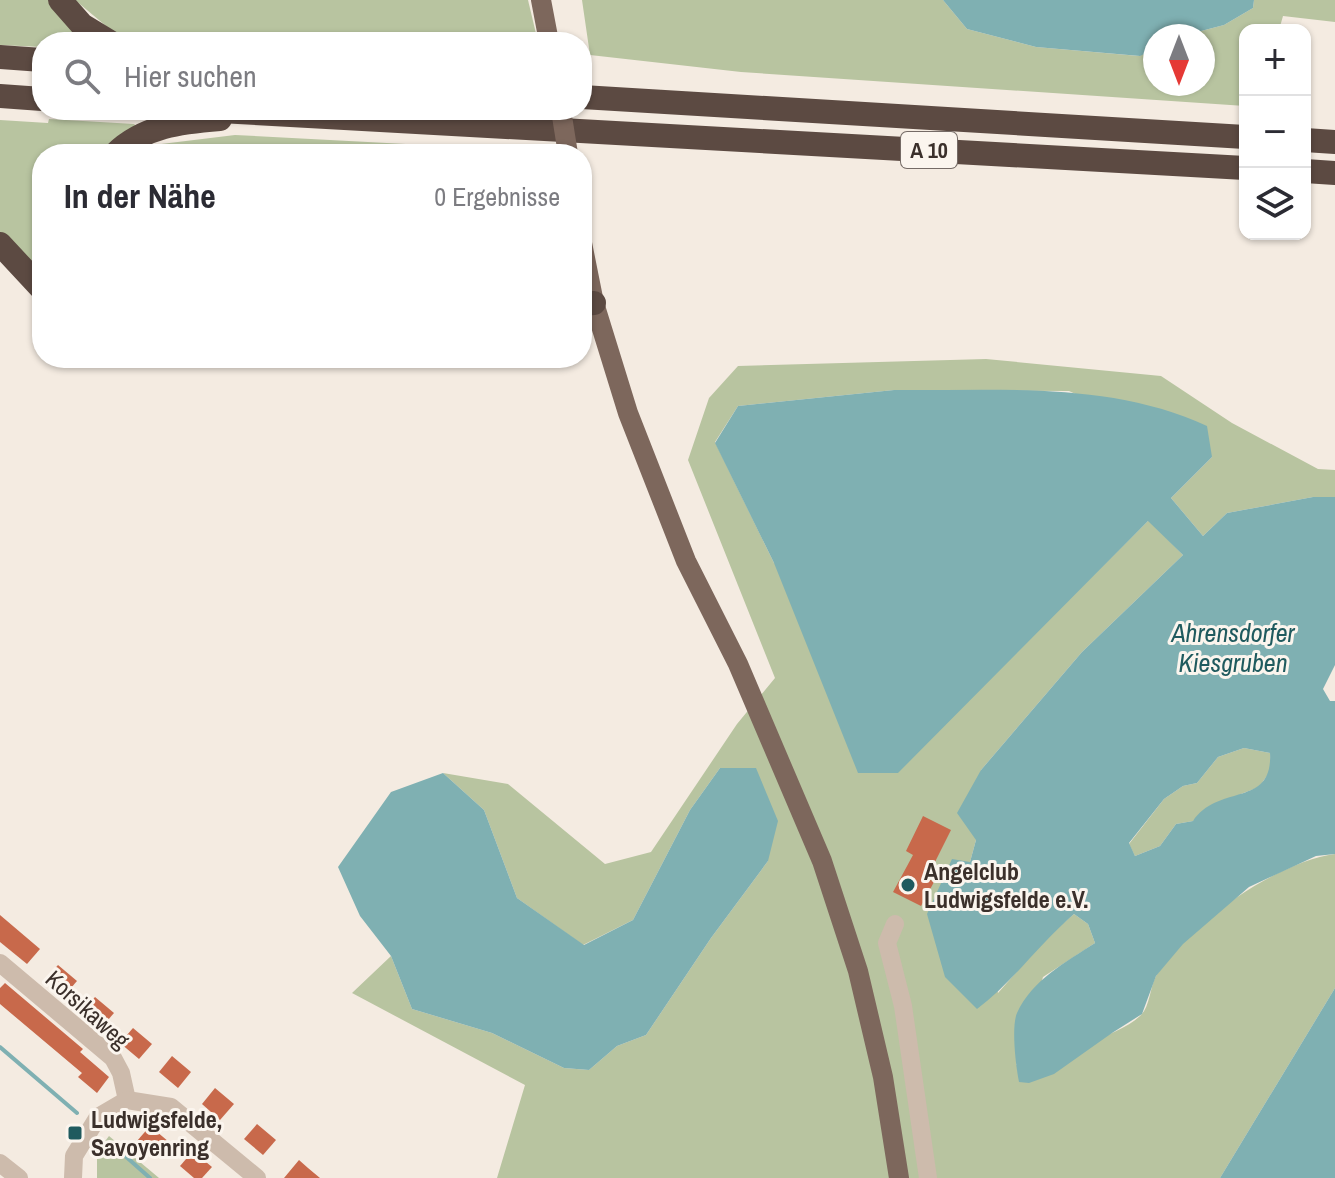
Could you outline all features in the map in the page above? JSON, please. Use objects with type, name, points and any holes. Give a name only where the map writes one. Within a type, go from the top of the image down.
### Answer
[{"type":"highway","points":[[60,0],[82,25],[94,32]]},
{"type":"highway","points":[[0,57],[32,59]]},
{"type":"highway","points":[[0,96],[32,98]]},
{"type":"highway","name":"A 10","points":[[592,98],[1239,137]]},
{"type":"highway","points":[[125,144],[150,131],[184,122],[209,120]]},
{"type":"highway","name":"A 10","points":[[362,120],[1239,168]]},
{"type":"highway","points":[[1311,140],[1335,142]]},
{"type":"highway","points":[[1311,171],[1335,173]]},
{"type":"highway","points":[[0,244],[32,278]]},
{"type":"main road","points":[[541,0],[547,32]]},
{"type":"main road","points":[[563,120],[566,144]]},
{"type":"main road","points":[[592,310],[686,561],[738,664],[822,861],[858,971],[883,1077],[899,1178]]},
{"type":"street","points":[[895,924],[887,943],[903,1006],[928,1178]]},
{"type":"street","name":"Korsikaweg","points":[[0,963],[113,1058],[121,1073],[127,1100]]},
{"type":"street","points":[[73,1178],[74,1156],[98,1117],[127,1100],[171,1107],[257,1178]]},
{"type":"street","points":[[0,1163],[19,1178]]},
{"type":"green space","points":[[0,0],[51,0],[82,32],[32,32],[32,47],[0,45]]},
{"type":"green space","points":[[75,0],[528,0],[536,32],[116,32]]},
{"type":"green space","points":[[582,0],[943,0],[967,29],[1036,47],[1143,54],[1143,96],[1215,96],[1215,27],[1253,8],[1254,0],[1335,0],[1335,22],[1283,16],[1281,24],[1239,24],[1239,106],[741,72],[592,55],[592,32],[587,32]]},
{"type":"green space","points":[[0,120],[48,123],[49,120],[66,120],[136,126],[116,144],[32,144],[32,269],[0,234]]},
{"type":"green space","points":[[235,135],[406,144],[161,144]]},
{"type":"green space","points":[[986,359],[1161,376],[1232,423],[1318,469],[1335,470],[1335,497],[1313,497],[1227,513],[1203,536],[1171,498],[1212,457],[1069,391],[894,390],[738,406],[715,442],[774,563],[1035,633],[1149,520],[1183,555],[1082,652],[981,770],[976,840],[970,862],[998,993],[1048,936],[1074,914],[1088,924],[1095,943],[1043,977],[1016,1065],[1082,1045],[1130,1023],[1144,1011],[1156,976],[1170,956],[1211,917],[1235,898],[1286,869],[1335,854],[1335,988],[1220,1178],[497,1178],[525,1085],[352,993],[391,956],[412,1009],[492,1033],[564,1068],[589,1070],[617,1046],[646,1035],[711,938],[768,861],[720,768],[690,810],[633,920],[583,945],[517,898],[484,810],[443,773],[508,784],[605,864],[651,852],[737,724],[775,678],[688,460],[709,398],[738,366]]},
{"type":"green space","points":[[1244,748],[1270,753],[1271,770],[1259,787],[1193,821],[1176,824],[1160,846],[1135,856],[1129,844],[1164,799],[1183,786],[1197,783],[1218,757]]},
{"type":"green space","points":[[109,1136],[159,1178],[97,1178],[97,1152]]},
{"type":"water","points":[[943,0],[1254,0],[1253,8],[1215,27],[1215,24],[1143,24],[1143,55],[1140,56],[1036,47],[967,29]]},
{"type":"water","name":"Ahrensdorfer Kiesgruben","points":[[894,390],[1013,390],[1093,395],[1170,412],[1207,426],[1212,457],[1171,498],[1203,536],[1227,513],[1313,497],[1335,497],[1335,665],[1323,689],[1330,701],[1335,701],[1335,854],[1316,856],[1249,887],[1183,944],[1156,976],[1142,1014],[1054,1074],[1029,1083],[1019,1082],[1014,1037],[1015,1019],[1023,1001],[1041,981],[1095,943],[1088,924],[1074,914],[977,1009],[945,977],[927,914],[952,859],[970,862],[976,840],[957,813],[981,770],[1082,652],[1183,555],[1148,521],[898,773],[858,773],[774,563],[715,443],[738,406]],"holes":[[[1244,748],[1270,753],[1269,770],[1254,789],[1216,802],[1193,821],[1176,824],[1160,846],[1135,856],[1129,843],[1164,799],[1183,786],[1197,783],[1218,757]]]},
{"type":"water","points":[[720,768],[756,768],[778,821],[768,861],[711,938],[646,1035],[617,1046],[589,1070],[564,1068],[492,1033],[412,1009],[391,956],[360,916],[338,867],[391,792],[443,773],[484,810],[517,898],[584,945],[633,920],[690,810]]},
{"type":"water","points":[[1335,988],[1335,1178],[1220,1178]]},
{"type":"building","points":[[923,816],[951,830],[927,878],[934,882],[921,906],[893,892],[913,855],[906,851]]},
{"type":"building","points":[[0,915],[40,949],[27,964],[0,942]]},
{"type":"building","points":[[58,965],[77,981],[64,996],[45,980]]},
{"type":"building","points":[[5,983],[83,1049],[80,1052],[109,1077],[97,1093],[78,1077],[82,1073],[0,1004],[0,988]]},
{"type":"building","points":[[95,997],[114,1013],[101,1028],[82,1012]]},
{"type":"building","points":[[133,1028],[152,1044],[139,1059],[120,1043]]},
{"type":"building","points":[[172,1056],[191,1072],[178,1088],[159,1072]]},
{"type":"building","points":[[215,1088],[234,1104],[220,1120],[202,1104]]},
{"type":"building","points":[[257,1124],[276,1140],[263,1155],[244,1139]]},
{"type":"building","points":[[150,1126],[169,1142],[156,1157],[137,1141]]},
{"type":"building","points":[[193,1151],[212,1167],[202,1178],[194,1178],[180,1166]]},
{"type":"building","points":[[299,1160],[308,1168],[320,1178],[284,1178]]},
{"type":"waterway","points":[[0,1047],[77,1113]]},
{"type":"waterway","points":[[115,1147],[150,1178]]},
{"type":"place","name":"Angelclub Ludwigsfelde e.V.","points":[[908,885]]},
{"type":"place","name":"Ludwigsfelde, Savoyenring","points":[[75,1133]]}]
